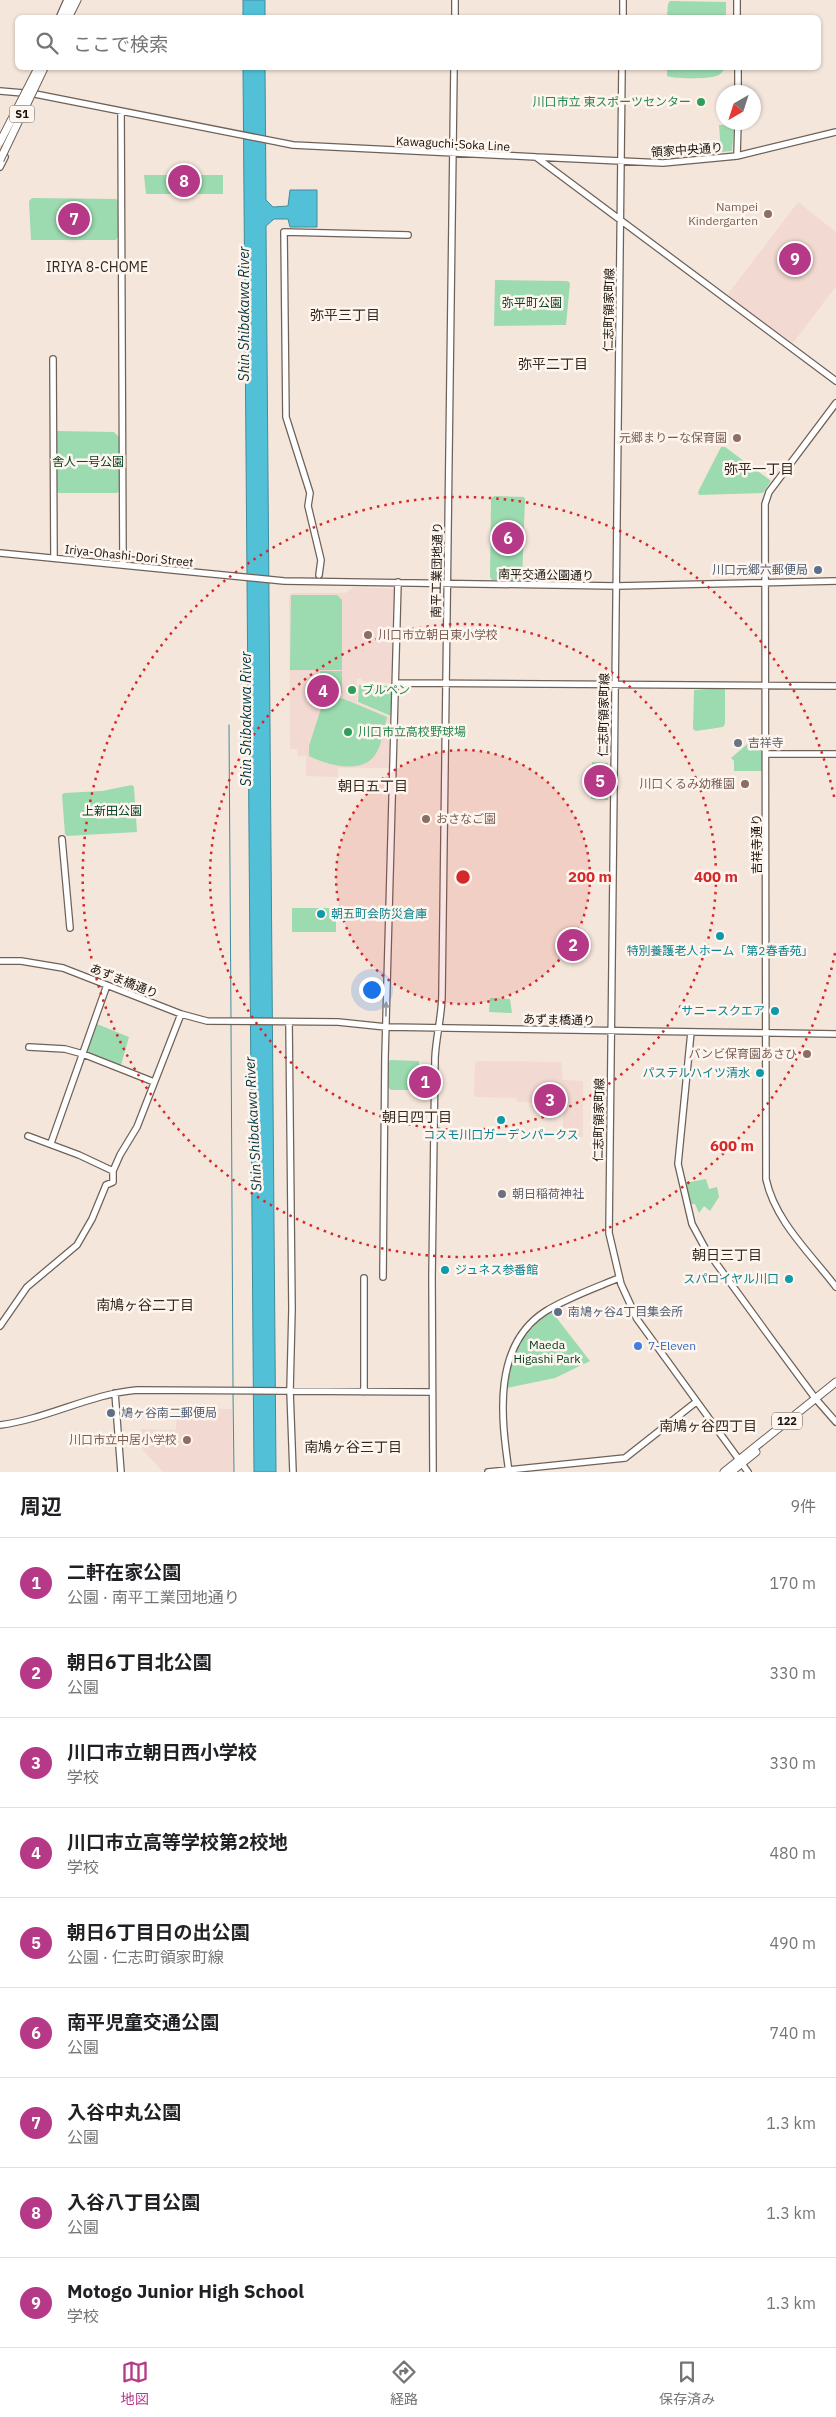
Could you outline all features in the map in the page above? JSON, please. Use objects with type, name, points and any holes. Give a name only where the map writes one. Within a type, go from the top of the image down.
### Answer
[{"type":"highway","points":[[62,15],[69,0]]},
{"type":"highway","points":[[70,15],[77,0]]},
{"type":"highway","name":"S1","points":[[0,142],[35,70]]},
{"type":"highway","name":"S1","points":[[0,161],[43,70]]},
{"type":"highway","points":[[0,161],[8,149]]},
{"type":"highway","name":"122","points":[[817,1400],[836,1382]]},
{"type":"highway","name":"122","points":[[724,1472],[740,1462],[836,1387]]},
{"type":"highway","name":"122","points":[[731,1472],[740,1462]]},
{"type":"street","points":[[73,15],[80,0]]},
{"type":"street","points":[[455,0],[455,15]]},
{"type":"street","points":[[623,0],[623,15]]},
{"type":"street","points":[[737,0],[738,15]]},
{"type":"street","points":[[0,137],[35,70]]},
{"type":"street","points":[[0,167],[47,70]]},
{"type":"street","name":"南平工業団地通り","points":[[432,1472],[435,1058],[438,1028],[442,1019],[454,70]]},
{"type":"street","name":"仁志町領家町線","points":[[622,70],[609,1233],[619,1278],[637,1319],[748,1472]]},
{"type":"street","points":[[738,70],[738,85]]},
{"type":"street","name":"Kawaguchi-Soka Line","points":[[0,91],[35,94],[303,146],[536,158]]},
{"type":"street","points":[[121,111],[123,565]]},
{"type":"street","points":[[738,130],[738,156]]},
{"type":"street","name":"領家中央通り","points":[[536,158],[663,163],[738,156],[836,132]]},
{"type":"street","points":[[536,158],[836,381]]},
{"type":"street","points":[[552,171],[555,158]]},
{"type":"street","points":[[319,575],[321,560],[308,506],[310,493],[286,417],[284,232],[408,235]]},
{"type":"street","points":[[53,359],[54,558]]},
{"type":"street","name":"吉祥寺通り","points":[[836,403],[766,498],[766,1163],[768,1190],[781,1218],[836,1287]]},
{"type":"street","name":"Iriya-Ohashi-Dori Street","points":[[0,553],[256,579]]},
{"type":"street","name":"南平交通公園通り","points":[[256,579],[333,582],[616,586],[836,581]]},
{"type":"street","points":[[383,1277],[385,1057],[398,582]]},
{"type":"street","points":[[396,683],[615,686],[836,686]]},
{"type":"street","points":[[766,754],[836,754]]},
{"type":"street","points":[[62,839],[70,928]]},
{"type":"street","name":"あずま橋通り","points":[[0,961],[49,965],[108,985],[180,1014],[207,1021],[338,1022],[386,1027],[836,1034]]},
{"type":"street","points":[[51,1143],[108,985]]},
{"type":"street","points":[[0,1326],[27,1288],[77,1245],[92,1219],[106,1185],[112,1182],[123,1148],[137,1127],[180,1014]]},
{"type":"street","points":[[289,1022],[292,1309],[288,1391],[293,1472]]},
{"type":"street","points":[[691,1032],[678,1164],[692,1224],[705,1248],[817,1400],[836,1422]]},
{"type":"street","points":[[29,1047],[65,1049],[83,1054],[154,1082]]},
{"type":"street","points":[[28,1136],[51,1143],[114,1171]]},
{"type":"street","points":[[364,1278],[364,1392]]},
{"type":"street","points":[[509,1471],[502,1393],[515,1346],[529,1326],[545,1312],[570,1298],[619,1278]]},
{"type":"street","points":[[0,1425],[31,1419],[115,1394],[149,1390],[432,1392]]},
{"type":"street","points":[[115,1394],[121,1472]]},
{"type":"street","points":[[488,1472],[625,1458],[696,1402]]},
{"type":"shaded area","points":[[798,202],[836,232],[836,286],[793,343],[781,334],[778,335],[729,297],[728,294]]},
{"type":"shaded area","points":[[354,587],[394,589],[391,683],[357,679],[357,703],[391,717],[389,768],[338,768],[338,777],[306,776],[306,756],[298,756],[297,749],[290,749],[289,596],[291,593],[345,593]]},
{"type":"shaded area","points":[[477,1061],[561,1062],[563,1080],[583,1081],[583,1137],[563,1137],[563,1103],[517,1102],[516,1098],[474,1096],[475,1063]]},
{"type":"shaded area","name":"川口市立中居小学校","points":[[177,1408],[232,1409],[233,1472],[163,1472],[143,1450],[141,1429],[176,1430]]},
{"type":"green space","points":[[670,1],[726,2],[726,15],[667,15]]},
{"type":"green space","points":[[667,70],[724,70],[718,75],[707,78],[676,78],[667,76]]},
{"type":"green space","points":[[719,130],[734,130],[732,151],[721,152]]},
{"type":"green space","points":[[144,175],[223,175],[223,194],[146,194]]},
{"type":"green space","points":[[32,198],[116,199],[119,201],[118,237],[116,240],[31,240],[29,201]]},
{"type":"green space","name":"弥平町公園","points":[[495,280],[567,281],[570,283],[566,325],[494,326]]},
{"type":"green space","name":"舎人一号公園","points":[[57,431],[114,432],[119,437],[119,491],[117,493],[59,493],[56,490]]},
{"type":"green space","points":[[721,447],[725,447],[771,481],[763,493],[699,495],[698,492]]},
{"type":"green space","points":[[494,496],[524,497],[525,499],[522,580],[492,580],[490,577],[491,499]]},
{"type":"green space","points":[[291,595],[337,595],[342,600],[342,670],[290,670]]},
{"type":"green space","points":[[320,671],[342,671],[342,693],[319,692]]},
{"type":"green space","points":[[359,685],[391,686],[391,716],[358,702]]},
{"type":"green space","points":[[723,688],[725,690],[725,724],[723,727],[696,731],[693,729],[694,690]]},
{"type":"green space","name":"川口市立高校野球場","points":[[334,695],[387,717],[375,755],[361,765],[334,765],[309,756],[309,746],[324,699]]},
{"type":"green space","points":[[752,740],[755,746],[758,744],[762,749],[762,771],[734,771],[734,761],[731,758]]},
{"type":"green space","points":[[592,762],[608,763],[608,800],[591,799]]},
{"type":"green space","name":"上新田公園","points":[[132,785],[134,787],[137,832],[67,836],[65,834],[62,795],[64,793],[102,791]]},
{"type":"green space","points":[[292,908],[336,908],[336,932],[292,932]]},
{"type":"green space","points":[[565,938],[581,938],[581,954],[564,953]]},
{"type":"green space","points":[[490,998],[510,999],[512,1013],[489,1012]]},
{"type":"green space","points":[[97,1024],[129,1037],[121,1065],[87,1052]]},
{"type":"green space","points":[[390,1060],[419,1061],[420,1090],[391,1090],[388,1087],[388,1063]]},
{"type":"green space","points":[[706,1179],[709,1189],[717,1187],[719,1197],[710,1211],[704,1206],[699,1213],[695,1204],[689,1204],[685,1183]]},
{"type":"green space","name":"Maeda Higashi Park","points":[[552,1312],[590,1361],[555,1378],[507,1388],[509,1367],[519,1345],[543,1318]]},
{"type":"water","points":[[243,0],[265,0],[265,15],[243,15]]},
{"type":"water","name":"Shin Shibakawa River","points":[[243,70],[265,70],[266,200],[273,207],[288,206],[290,190],[317,190],[317,227],[290,227],[288,219],[274,219],[266,226],[276,1472],[254,1472]]},
{"type":"waterway","points":[[229,725],[231,1019]]},
{"type":"waterway","points":[[231,1023],[233,1389]]},
{"type":"waterway","points":[[233,1393],[234,1472]]},
{"type":"place","name":"川口市立 東スポーツセンター","points":[[701,102]]},
{"type":"place","name":"入谷八丁目公園","points":[[184,181]]},
{"type":"place","name":"Nampei Kindergarten","points":[[768,214]]},
{"type":"place","name":"入谷中丸公園","points":[[74,219]]},
{"type":"place","name":"Motogo Junior High School","points":[[795,259]]},
{"type":"place","name":"元郷まりーな保育園","points":[[737,438]]},
{"type":"place","name":"南平児童交通公園","points":[[508,538]]},
{"type":"place","name":"川口元郷六郵便局","points":[[818,570]]},
{"type":"place","name":"川口市立朝日東小学校","points":[[368,635]]},
{"type":"place","name":"ブルペン","points":[[352,690]]},
{"type":"place","name":"川口市立高等学校第2校地","points":[[323,691]]},
{"type":"place","name":"川口市立高校野球場","points":[[348,732]]},
{"type":"place","name":"吉祥寺","points":[[738,743]]},
{"type":"place","name":"朝日6丁目日の出公園","points":[[600,781]]},
{"type":"place","name":"川口くるみ幼稚園","points":[[745,784]]},
{"type":"place","name":"おさなご園","points":[[426,819]]},
{"type":"place","name":"朝五町会防災倉庫","points":[[321,914]]},
{"type":"place","name":"特別養護老人ホーム「第2春香苑」","points":[[720,936]]},
{"type":"place","name":"朝日6丁目北公園","points":[[573,945]]},
{"type":"place","name":"サニースクエア","points":[[775,1011]]},
{"type":"place","name":"バンビ保育園あさひ","points":[[807,1054]]},
{"type":"place","name":"パステルハイツ清水","points":[[760,1073]]},
{"type":"place","name":"二軒在家公園","points":[[425,1082]]},
{"type":"place","name":"川口市立朝日西小学校","points":[[550,1100]]},
{"type":"place","name":"コスモ川口ガーデンパークス","points":[[501,1120]]},
{"type":"place","name":"朝日稲荷神社","points":[[502,1194]]},
{"type":"place","name":"ジュネス参番館","points":[[445,1270]]},
{"type":"place","name":"スパロイヤル川口","points":[[789,1279]]},
{"type":"place","name":"南鳩ヶ谷4丁目集会所","points":[[558,1312]]},
{"type":"place","name":"7-Eleven","points":[[638,1346]]},
{"type":"place","name":"鳩ヶ谷南二郵便局","points":[[111,1413]]},
{"type":"place","name":"川口市立中居小学校","points":[[187,1440]]},
{"type":"district","name":"IRIYA 8-CHOME","points":[[97,267]]},
{"type":"district","name":"弥平三丁目","points":[[345,315]]},
{"type":"district","name":"弥平二丁目","points":[[553,364]]},
{"type":"district","name":"弥平一丁目","points":[[759,469]]},
{"type":"district","name":"朝日五丁目","points":[[373,786]]},
{"type":"district","name":"朝日四丁目","points":[[417,1117]]},
{"type":"district","name":"朝日三丁目","points":[[727,1255]]},
{"type":"district","name":"南鳩ヶ谷二丁目","points":[[145,1305]]},
{"type":"district","name":"南鳩ヶ谷四丁目","points":[[708,1426]]},
{"type":"district","name":"南鳩ヶ谷三丁目","points":[[353,1447]]}]
